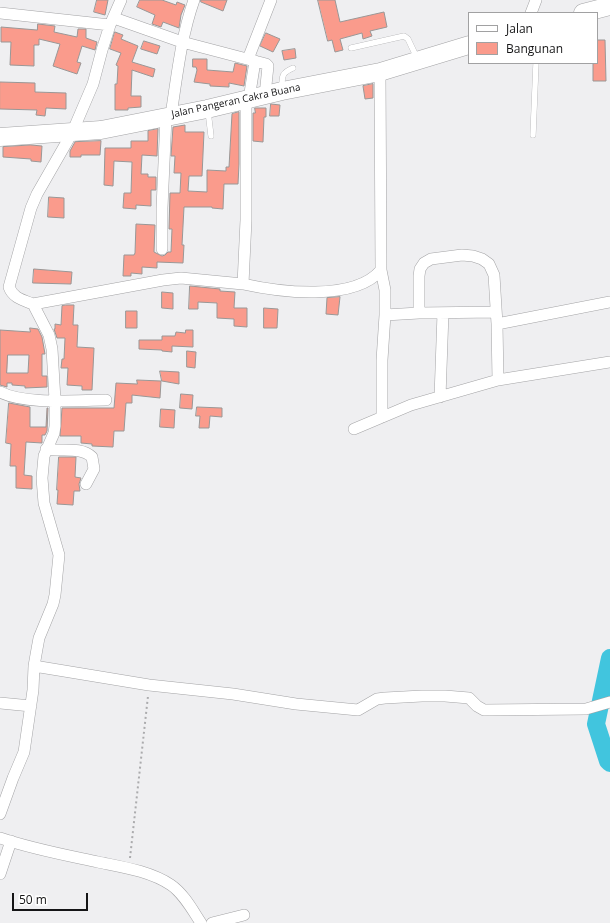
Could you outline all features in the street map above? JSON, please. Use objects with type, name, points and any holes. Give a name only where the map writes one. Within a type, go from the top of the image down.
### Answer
[{"type":"main road","points":[[587,12],[610,6]]},
{"type":"main road","name":"Jalan Pangeran Cakra Buana","points":[[0,136],[72,133],[101,130],[380,72],[468,45]]},
{"type":"street","points":[[121,0],[102,50],[93,84],[72,133],[37,194],[5,287],[16,297],[33,304],[181,278],[242,284],[300,293],[317,292],[360,285],[376,276],[383,280]]},
{"type":"street","points":[[162,249],[162,208],[169,116],[182,42],[194,0]]},
{"type":"street","points":[[261,96],[252,60],[271,0]]},
{"type":"street","points":[[531,12],[536,0]]},
{"type":"street","points":[[0,13],[112,21],[182,42],[252,60],[268,66],[261,96],[246,220],[242,284]]},
{"type":"street","points":[[380,72],[383,280],[385,315],[382,360],[382,417]]},
{"type":"street","points":[[419,313],[419,276],[420,269],[424,263],[431,259],[462,255],[478,257],[489,264],[494,275],[498,380]]},
{"type":"street","points":[[385,315],[443,313],[496,318],[610,302]]},
{"type":"street","points":[[0,814],[12,778],[24,752],[33,690],[34,666],[40,638],[54,604],[59,562],[58,548],[44,503],[42,471],[46,449],[54,433],[55,400],[52,349],[49,335],[33,304]]},
{"type":"street","points":[[440,397],[443,313]]},
{"type":"street","points":[[354,429],[411,405],[498,380],[610,362]]},
{"type":"street","points":[[0,392],[9,397],[18,398],[106,400]]},
{"type":"street","points":[[46,449],[88,452],[92,457],[94,469],[86,484]]},
{"type":"street","points":[[34,666],[149,684],[233,694],[296,704],[358,710],[377,699],[422,696],[469,698],[477,706],[484,710],[586,709],[609,702]]},
{"type":"street","points":[[0,703],[31,706]]},
{"type":"street","points":[[0,838],[11,842],[129,868],[153,876],[174,888],[201,923]]},
{"type":"street","points":[[0,874],[11,842]]},
{"type":"street","points":[[212,923],[244,915]]},
{"type":"lane","points":[[351,48],[404,36],[408,39],[418,60]]},
{"type":"lane","points":[[533,135],[536,64]]},
{"type":"lane","points":[[261,96],[285,72],[293,68]]},
{"type":"lane","points":[[207,109],[211,136]]},
{"type":"path","points":[[129,868],[149,684]]},
{"type":"building","points":[[97,0],[108,0],[105,15],[94,12]]},
{"type":"building","points":[[140,0],[162,0],[176,5],[177,2],[185,5],[181,15],[179,28],[163,22],[161,27],[152,24],[155,15],[137,7]]},
{"type":"building","points":[[201,0],[227,0],[223,11],[201,2]]},
{"type":"building","points":[[318,0],[335,0],[340,22],[384,12],[387,27],[370,31],[372,36],[363,39],[362,33],[340,39],[343,50],[335,52],[332,40],[328,41]]},
{"type":"building","points":[[38,24],[55,26],[54,32],[77,37],[78,29],[86,29],[86,38],[97,42],[95,50],[82,46],[77,62],[81,63],[77,74],[53,66],[60,44],[39,39],[39,45],[34,45],[34,66],[10,65],[11,42],[1,42],[1,27],[37,30]]},
{"type":"building","points":[[115,32],[123,35],[121,39],[138,46],[132,62],[155,69],[153,77],[132,70],[131,96],[141,96],[141,107],[128,108],[128,110],[115,110],[115,84],[117,84],[118,66],[116,65],[121,53],[110,49]]},
{"type":"building","points":[[266,33],[280,39],[273,52],[260,46]]},
{"type":"building","points":[[598,40],[605,40],[606,81],[593,81],[593,64],[598,64]]},
{"type":"building","points":[[144,41],[160,46],[157,54],[141,49]]},
{"type":"building","points":[[295,49],[296,58],[284,60],[282,51]]},
{"type":"building","points":[[193,59],[207,59],[207,70],[233,72],[235,63],[247,66],[244,86],[229,83],[229,87],[210,86],[210,84],[194,82],[197,70],[196,67],[193,67]]},
{"type":"building","points":[[0,82],[35,83],[35,92],[66,93],[66,109],[46,108],[45,116],[36,115],[37,110],[0,109]]},
{"type":"building","points":[[373,84],[373,98],[365,99],[363,86]]},
{"type":"building","points":[[271,104],[280,105],[279,116],[270,116]]},
{"type":"building","points":[[255,108],[266,108],[266,117],[264,117],[263,142],[253,141],[253,113],[255,113]]},
{"type":"building","points":[[239,112],[238,184],[224,184],[223,209],[212,207],[184,207],[182,245],[184,245],[183,263],[157,262],[157,268],[142,267],[142,274],[131,273],[131,276],[123,276],[124,255],[134,255],[135,253],[136,224],[155,225],[154,252],[162,256],[168,252],[171,252],[172,229],[169,229],[170,193],[180,193],[181,173],[174,173],[175,156],[171,156],[173,127],[185,125],[185,132],[204,132],[202,176],[189,176],[188,191],[207,192],[207,170],[226,171],[226,167],[229,167],[232,114]]},
{"type":"building","points":[[158,129],[157,156],[142,155],[141,174],[148,174],[148,177],[156,177],[156,190],[151,190],[151,206],[136,205],[136,209],[123,208],[124,193],[131,193],[132,162],[114,161],[113,186],[104,185],[105,148],[131,148],[131,141],[148,141],[148,131]]},
{"type":"building","points":[[101,141],[100,155],[81,155],[81,157],[70,157],[70,151],[75,142]]},
{"type":"building","points":[[31,145],[42,146],[41,162],[31,161],[31,159],[3,157],[3,147]]},
{"type":"building","points":[[49,197],[64,198],[64,218],[48,217]]},
{"type":"building","points":[[34,269],[72,272],[71,284],[33,283]]},
{"type":"building","points":[[190,286],[235,292],[234,308],[247,308],[247,327],[234,326],[234,319],[217,318],[217,303],[198,302],[198,309],[189,309]]},
{"type":"building","points":[[162,292],[173,293],[173,309],[162,308]]},
{"type":"building","points":[[340,297],[338,315],[326,314],[327,298]]},
{"type":"building","points":[[74,305],[73,325],[78,325],[77,347],[94,348],[92,390],[82,390],[82,386],[67,385],[68,368],[61,368],[62,359],[64,359],[65,338],[57,338],[54,329],[55,324],[61,325],[62,306]]},
{"type":"building","points":[[264,308],[278,309],[277,328],[264,328]]},
{"type":"building","points":[[126,311],[137,311],[137,328],[126,328]]},
{"type":"building","points":[[30,328],[38,329],[42,337],[45,354],[42,354],[42,376],[47,376],[47,387],[25,388],[25,386],[12,385],[12,383],[7,383],[7,387],[0,385],[0,330],[30,332]],"holes":[[[8,355],[29,355],[28,373],[7,373]]]},
{"type":"building","points":[[186,330],[193,330],[193,347],[172,346],[172,352],[139,349],[139,340],[162,340],[162,336],[175,336],[176,332],[185,333]]},
{"type":"building","points":[[187,351],[196,352],[195,368],[187,367]]},
{"type":"building","points":[[160,371],[179,372],[179,384],[162,381]]},
{"type":"building","points":[[137,380],[161,381],[160,398],[132,395],[132,403],[126,403],[124,431],[114,431],[113,447],[92,446],[92,444],[81,443],[81,436],[60,436],[62,408],[114,408],[116,383],[137,384]]},
{"type":"building","points":[[181,394],[193,395],[192,409],[180,408]]},
{"type":"building","points":[[9,403],[30,407],[30,427],[46,427],[48,408],[47,431],[45,435],[42,435],[42,443],[26,442],[24,475],[32,476],[32,489],[16,488],[16,466],[10,466],[11,444],[6,443]]},
{"type":"building","points":[[197,407],[222,408],[222,417],[210,416],[209,428],[199,428],[200,416],[196,416]]},
{"type":"building","points":[[161,409],[175,410],[174,428],[160,427]]},
{"type":"building","points":[[59,457],[76,457],[75,477],[81,478],[79,484],[80,491],[74,491],[73,505],[57,504]]},
{"type":"waterway","points":[[610,658],[596,724],[608,761],[610,763]]}]
